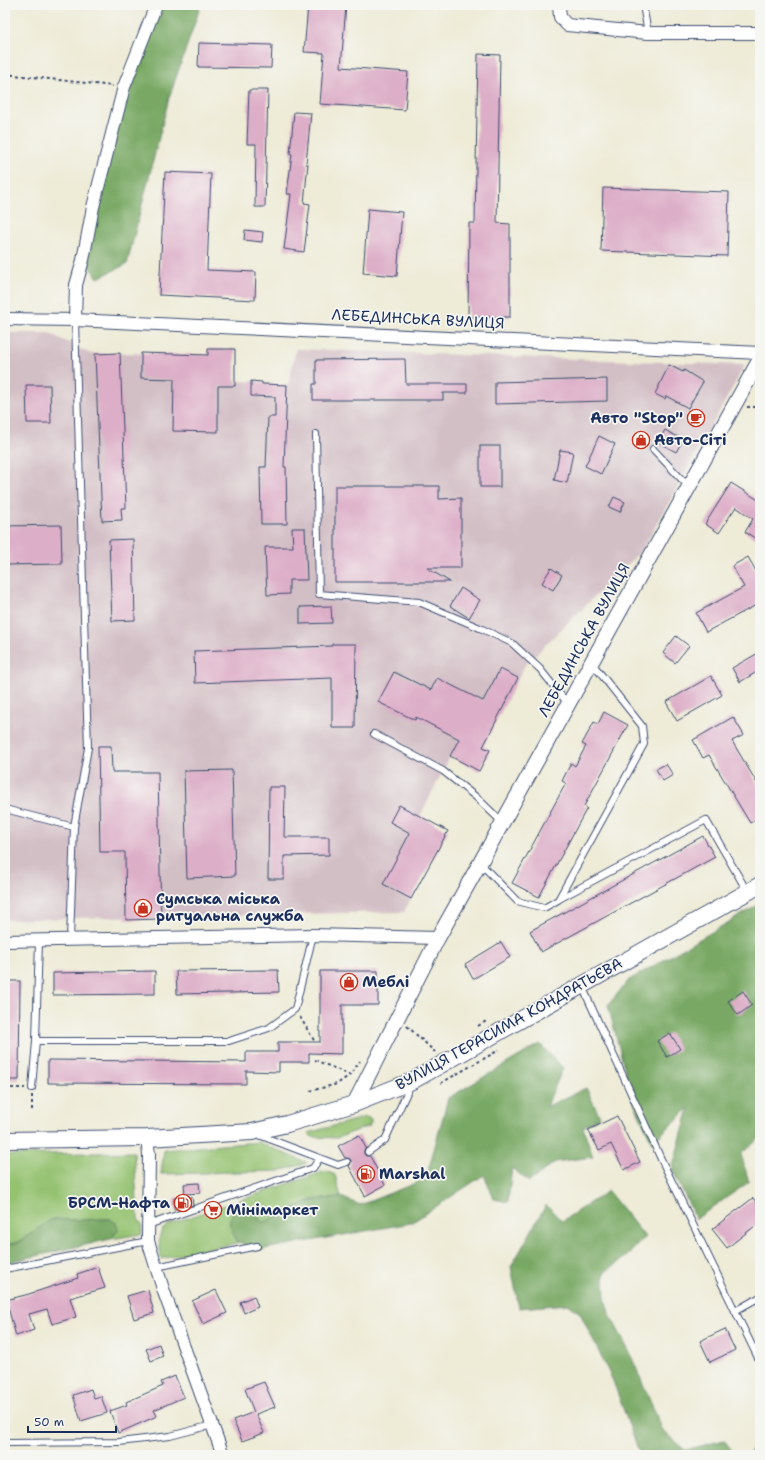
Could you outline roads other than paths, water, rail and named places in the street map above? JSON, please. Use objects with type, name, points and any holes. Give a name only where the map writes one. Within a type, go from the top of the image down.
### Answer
[{"type":"main road","name":"ВУЛИЦЯ ГЕРАСИМА КОНДРАТЬЄВА","points":[[5,1140],[147,1138],[252,1132],[287,1124],[354,1104],[412,1081],[754,889]]},
{"type":"street","points":[[75,320],[76,285],[83,260],[93,207],[124,87],[156,5]]},
{"type":"street","points":[[560,5],[560,17],[567,25],[648,33],[760,33]]},
{"type":"street","name":"ЛЕБЕДИНСЬКА ВУЛИЦЯ","points":[[5,319],[75,320],[760,353]]},
{"type":"street","name":"ЛЕБЕДИНСЬКА ВУЛИЦЯ","points":[[354,1104],[438,938],[760,359]]},
{"type":"street","points":[[5,941],[314,935],[438,938]]},
{"type":"street","points":[[147,1138],[149,1154],[148,1241],[221,1454]]},
{"type":"lane","points":[[643,5],[648,33]]},
{"type":"lane","points":[[70,939],[74,827],[88,748],[75,320]]},
{"type":"lane","points":[[316,434],[319,594],[419,602],[480,628],[512,643],[540,669],[568,704]]},
{"type":"lane","points":[[653,449],[689,487]]},
{"type":"lane","points":[[558,900],[644,744],[642,726],[591,662]]},
{"type":"lane","points":[[374,734],[443,771],[476,797],[502,822]]},
{"type":"lane","points":[[5,809],[74,827]]},
{"type":"lane","points":[[480,862],[517,901],[544,908],[706,820],[754,889]]},
{"type":"lane","points":[[36,1041],[229,1041],[269,1028],[295,1009],[314,935]]},
{"type":"lane","points":[[32,1088],[36,1041],[38,941]]},
{"type":"lane","points":[[582,985],[661,1159],[760,1362]]},
{"type":"lane","points":[[368,1152],[385,1140],[412,1081]]},
{"type":"lane","points":[[252,1132],[319,1159],[338,1165],[347,1162]]},
{"type":"lane","points":[[148,1226],[313,1168],[319,1159]]},
{"type":"lane","points":[[5,1269],[148,1241]]},
{"type":"lane","points":[[156,1267],[257,1246]]},
{"type":"lane","points":[[735,1311],[760,1297]]},
{"type":"lane","points":[[5,1443],[119,1442],[170,1436],[212,1425]]},
{"type":"place","name":"Авто \"Stop\"","points":[[696,418]]},
{"type":"place","name":"Авто-Сіті","points":[[641,440]]},
{"type":"place","name":"Сумська міська ритуальна служба","points":[[143,908]]},
{"type":"place","name":"Меблі","points":[[349,982]]},
{"type":"place","name":"Marshal","points":[[366,1174]]},
{"type":"place","name":"БРСМ-Нафта","points":[[183,1203]]},
{"type":"place","name":"Мінімаркет","points":[[213,1210]]}]
